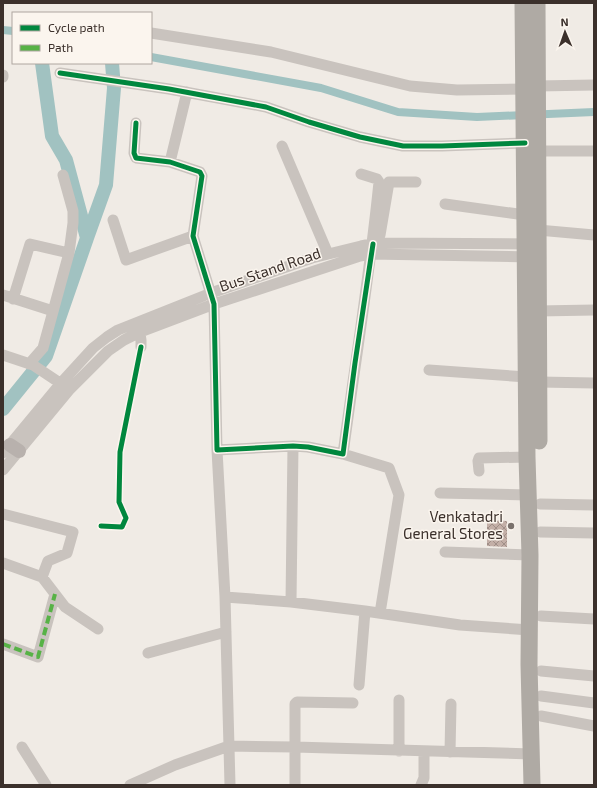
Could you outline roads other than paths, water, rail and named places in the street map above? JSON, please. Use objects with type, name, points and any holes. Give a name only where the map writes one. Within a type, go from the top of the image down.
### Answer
[{"type":"highway","points":[[523,3],[531,92]]},
{"type":"highway","points":[[532,785],[529,664],[530,554],[534,500],[531,92],[537,3]]},
{"type":"highway","points":[[531,139],[525,215],[533,246],[538,312],[527,457],[540,532],[542,785]]},
{"type":"street","points":[[152,32],[271,52],[410,86],[457,90],[531,92],[594,85]]},
{"type":"street","points":[[60,72],[187,92],[266,107],[309,122],[360,137],[403,146],[442,146],[531,139],[594,151]]},
{"type":"street","points":[[170,162],[187,92]]},
{"type":"street","points":[[136,123],[134,153],[136,158],[170,162],[200,172],[202,176],[193,236],[214,304],[217,450],[225,596],[230,785]]},
{"type":"street","points":[[282,146],[328,254]]},
{"type":"street","points":[[361,174],[377,179],[379,182],[374,247]]},
{"type":"street","points":[[35,366],[44,348],[69,252],[73,224],[73,211],[63,175]]},
{"type":"street","points":[[343,454],[355,363],[374,247],[389,182],[416,182]]},
{"type":"street","points":[[444,204],[525,215]]},
{"type":"street","points":[[113,220],[126,260],[193,236]]},
{"type":"street","name":"Bus Stand Road","points":[[139,327],[211,293],[312,258],[328,254],[374,247],[533,246],[594,235]]},
{"type":"street","points":[[53,311],[8,297],[30,244],[69,252]]},
{"type":"street","name":"Bus Stand Road","points":[[3,470],[11,450],[65,386],[98,343],[118,330],[139,327],[214,304],[352,258],[374,247]]},
{"type":"street","points":[[538,312],[594,310]]},
{"type":"street","points":[[139,327],[141,347]]},
{"type":"street","points":[[3,355],[35,366],[65,386]]},
{"type":"street","points":[[429,370],[594,383]]},
{"type":"street","points":[[291,602],[293,446]]},
{"type":"street","points":[[217,450],[308,446],[343,454],[388,468],[399,495],[380,613]]},
{"type":"street","points":[[478,471],[479,458],[527,457]]},
{"type":"street","points":[[440,494],[594,505]]},
{"type":"street","points":[[3,514],[73,532],[68,552],[48,561],[42,576]]},
{"type":"street","points":[[540,532],[594,533]]},
{"type":"street","points":[[445,552],[530,554]]},
{"type":"street","points":[[3,563],[42,576],[64,607],[98,629]]},
{"type":"street","points":[[3,644],[38,657],[55,594]]},
{"type":"street","points":[[225,596],[366,611],[460,625],[530,630]]},
{"type":"street","points":[[359,685],[366,611]]},
{"type":"street","points":[[541,616],[594,619]]},
{"type":"street","points":[[148,653],[226,632]]},
{"type":"street","points":[[541,671],[594,676]]},
{"type":"street","points":[[541,696],[594,703]]},
{"type":"street","points":[[399,700],[399,751]]},
{"type":"street","points":[[295,785],[296,702],[353,703]]},
{"type":"street","points":[[450,752],[451,704]]},
{"type":"street","points":[[541,716],[594,726]]},
{"type":"street","points":[[130,785],[175,765],[230,746],[532,754]]},
{"type":"street","points":[[22,747],[46,785]]},
{"type":"street","points":[[421,785],[424,778],[424,752]]},
{"type":"waterway","points":[[3,30],[12,31]]},
{"type":"waterway","points":[[152,57],[321,88],[398,112],[477,117],[594,112]]},
{"type":"waterway","points":[[3,409],[46,356],[87,238],[66,160],[52,136],[42,64]]},
{"type":"waterway","points":[[87,238],[106,185],[114,88],[112,64]]},
{"type":"place","name":"Venkatadri General Stores","points":[[511,526]]}]
